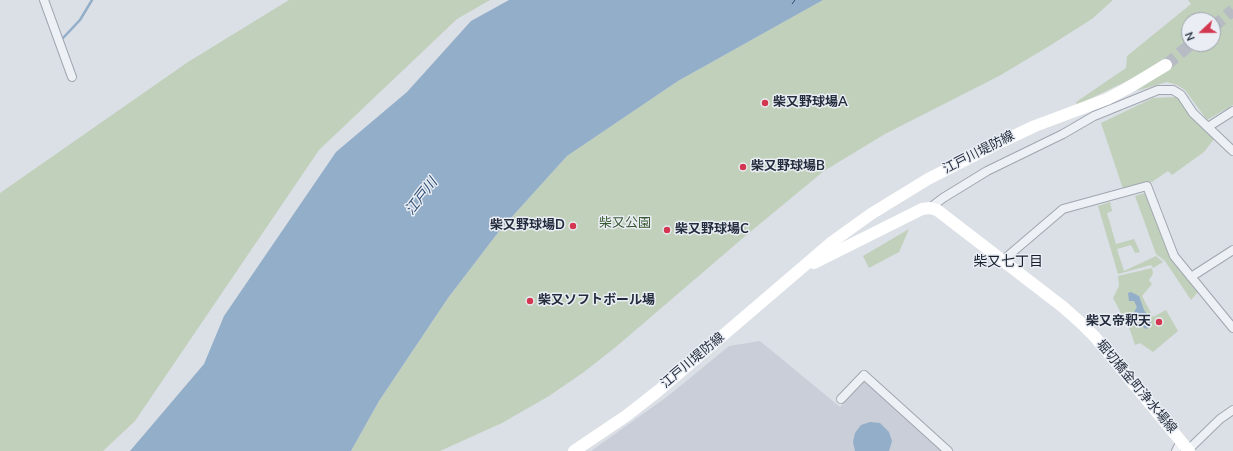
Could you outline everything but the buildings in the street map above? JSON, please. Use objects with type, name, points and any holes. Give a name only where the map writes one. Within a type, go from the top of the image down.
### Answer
[{"type":"main road","name":"江戸川堤防線","points":[[574,451],[626,416],[658,391],[857,223],[928,179],[1009,138],[1107,99],[1166,65]]},
{"type":"main road","name":"江戸川堤防線","points":[[806,266],[833,255],[922,209],[930,208]]},
{"type":"main road","name":"堀切橋金町浄水場線","points":[[930,208],[937,210],[1081,323],[1095,337],[1183,448]]},
{"type":"street","points":[[44,0],[72,77]]},
{"type":"street","points":[[930,208],[942,198],[988,171],[1063,134],[1094,116],[1158,90],[1173,90],[1181,95],[1193,112],[1233,151]]},
{"type":"street","points":[[1208,127],[1233,111]]},
{"type":"street","points":[[1002,261],[1063,209],[1147,186],[1174,256],[1233,328]]},
{"type":"street","points":[[1191,277],[1233,250]]},
{"type":"street","points":[[841,399],[864,375],[948,451]]},
{"type":"street","points":[[1183,448],[1233,410]]},
{"type":"shaded area","points":[[760,341],[840,407],[864,381],[942,451],[591,451],[668,396],[729,346]]},
{"type":"green space","points":[[289,0],[490,0],[457,19],[319,150],[135,421],[103,451],[0,451],[0,193],[188,62]]},
{"type":"green space","name":"柴又公園","points":[[823,0],[1113,0],[1092,19],[999,76],[885,134],[824,171],[617,346],[584,372],[549,396],[502,423],[440,451],[351,451],[379,401],[448,298],[500,230],[567,156],[678,81]]},
{"type":"green space","points":[[1188,0],[1233,0],[1233,105],[1207,120],[1185,90],[1177,85],[1167,82],[1136,91],[1171,67],[1165,58],[1135,77],[1077,105],[1076,102],[1126,68],[1127,56],[1181,12],[1181,52],[1221,52],[1221,12],[1181,12],[1191,4]]},
{"type":"green space","points":[[1177,97],[1190,116],[1214,139],[1204,152],[1172,175],[1168,171],[1152,182],[1149,181],[1123,189],[1101,123],[1153,98]]},
{"type":"green space","points":[[1145,193],[1170,259],[1198,292],[1191,300],[1165,261],[1156,254],[1135,196]]},
{"type":"green space","points":[[1110,202],[1112,211],[1107,213],[1116,244],[1134,239],[1140,252],[1135,253],[1131,245],[1117,249],[1124,271],[1156,256],[1163,262],[1153,268],[1151,265],[1118,274],[1098,206]]},
{"type":"green space","points":[[909,229],[899,252],[869,268],[863,256]]},
{"type":"green space","points":[[1152,268],[1153,274],[1149,280],[1152,284],[1142,296],[1153,317],[1166,310],[1178,331],[1153,352],[1140,343],[1135,345],[1130,330],[1113,298],[1119,286],[1118,276]]},
{"type":"water","name":"江戸川","points":[[509,0],[823,0],[678,81],[567,156],[500,230],[448,298],[379,401],[351,451],[130,451],[204,364],[224,316],[336,152],[407,92],[471,21]]},
{"type":"water","points":[[1131,292],[1139,296],[1144,310],[1150,318],[1151,324],[1147,329],[1144,328],[1141,322],[1133,319],[1132,316],[1137,307],[1134,301],[1129,301],[1128,293]]},
{"type":"water","points":[[870,422],[880,423],[889,432],[892,441],[889,451],[855,451],[853,442],[855,433],[861,425]]},
{"type":"waterway","points":[[63,38],[80,20],[92,0]]},
{"type":"ferry route","points":[[792,4],[795,0]]},
{"type":"tunnel","points":[[1221,20],[1233,10]]},
{"type":"tunnel","points":[[1166,65],[1181,52]]},
{"type":"place","name":"柴又野球場A","points":[[765,103]]},
{"type":"place","name":"柴又野球場B","points":[[743,167]]},
{"type":"place","name":"柴又野球場D","points":[[573,226]]},
{"type":"place","name":"柴又野球場C","points":[[667,230]]},
{"type":"place","name":"柴又ソフトボール場","points":[[530,301]]},
{"type":"place","name":"柴又帝釈天","points":[[1159,322]]},
{"type":"district","name":"柴又七丁目","points":[[1008,263]]}]
